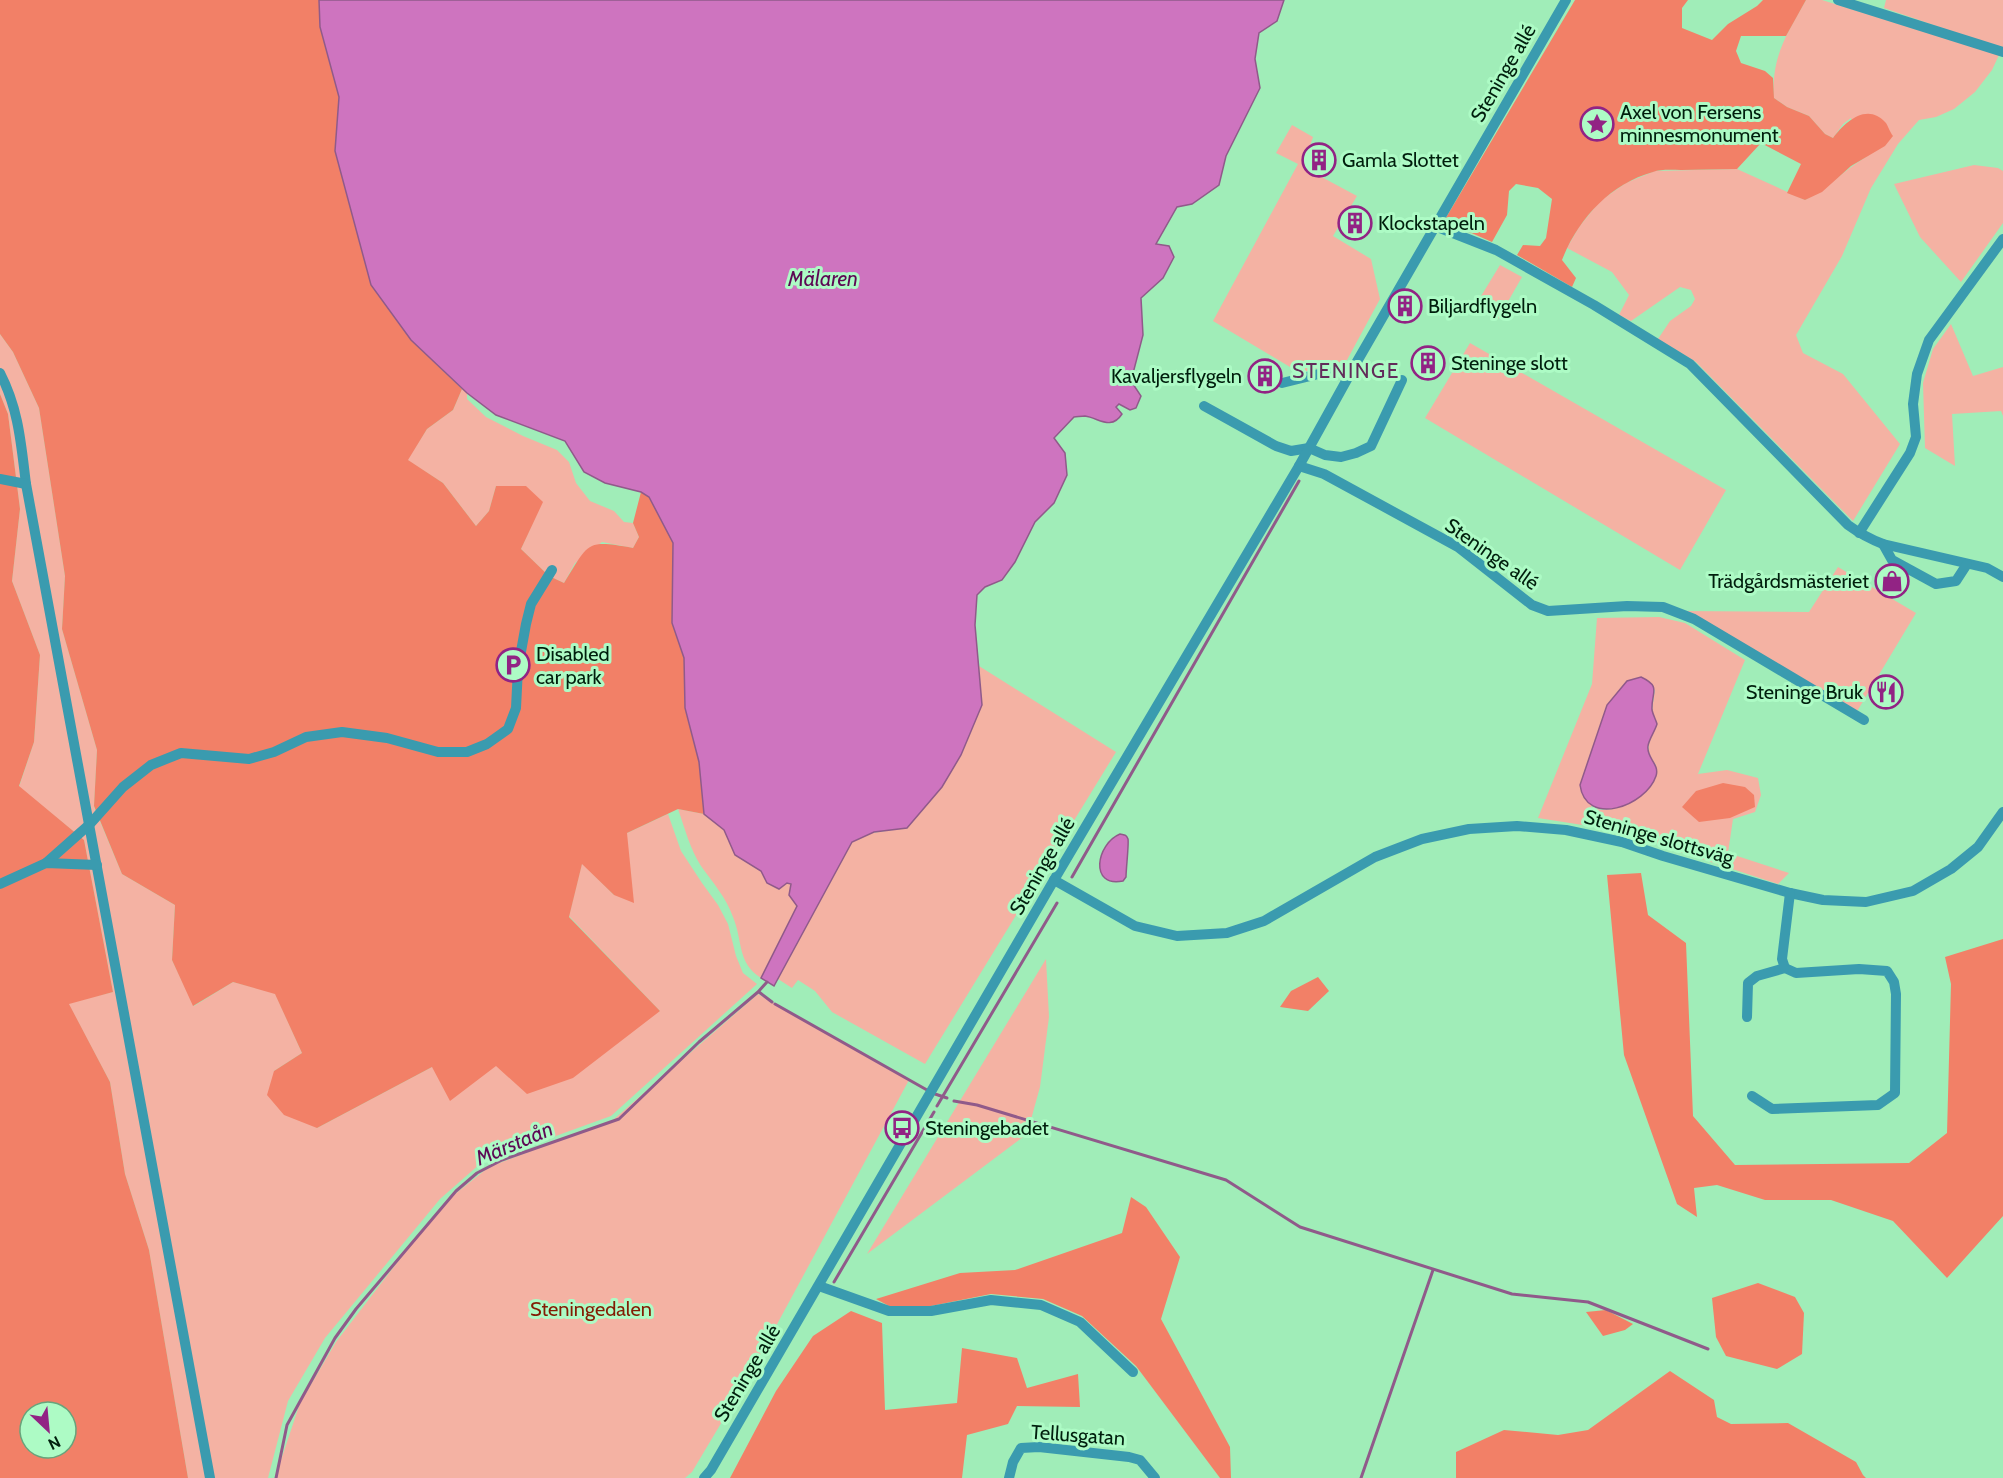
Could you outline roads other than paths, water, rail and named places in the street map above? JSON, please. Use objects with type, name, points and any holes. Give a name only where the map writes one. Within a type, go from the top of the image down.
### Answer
[{"type":"street","name":"Steninge allé","points":[[704,1478],[711,1470],[1054,880],[1299,466],[1566,0]]},
{"type":"street","points":[[1838,0],[2003,52]]},
{"type":"street","points":[[1435,226],[1496,250],[1594,304],[1690,364],[1848,525],[1859,533],[1883,544],[1987,568],[2003,577]]},
{"type":"street","points":[[1859,533],[1910,453],[1916,437],[1913,404],[1917,374],[1929,340],[2003,239]]},
{"type":"street","points":[[1282,383],[1355,365]]},
{"type":"street","points":[[0,373],[10,392],[17,414],[26,484],[210,1478]]},
{"type":"street","points":[[1204,406],[1276,446],[1291,451],[1309,448],[1325,455],[1341,457],[1371,446],[1402,380]]},
{"type":"street","name":"Steninge allé","points":[[1299,466],[1324,474],[1458,547],[1532,605],[1548,611],[1627,606],[1663,607],[1694,619],[1864,720]]},
{"type":"street","points":[[0,479],[26,484]]},
{"type":"street","points":[[1883,544],[1892,560],[1936,584],[1956,580],[1967,564]]},
{"type":"street","points":[[0,884],[46,862],[90,824],[123,788],[151,765],[181,753],[249,759],[274,752],[306,737],[342,732],[387,738],[438,752],[467,752],[487,744],[508,729],[516,708],[518,668],[531,604],[552,570]]},
{"type":"street","name":"Steninge slottsväg","points":[[1054,880],[1135,926],[1177,936],[1227,933],[1264,921],[1375,857],[1412,843],[1469,829],[1517,826],[1566,831],[1622,842],[1790,893],[1823,900],[1866,902],[1912,891],[1951,869],[1978,847],[2003,812]]},
{"type":"street","points":[[46,862],[97,866]]},
{"type":"street","points":[[1785,968],[1782,959],[1790,893]]},
{"type":"street","points":[[1748,1017],[1748,983],[1757,976],[1785,968],[1796,973],[1859,969],[1887,971],[1894,982],[1896,994],[1895,1093],[1878,1105],[1772,1109],[1752,1096]]},
{"type":"street","points":[[819,1286],[889,1311],[931,1311],[991,1300],[1041,1305],[1080,1322],[1133,1372]]},
{"type":"street","name":"Tellusgatan","points":[[1009,1478],[1012,1462],[1021,1448],[1039,1447],[1129,1457],[1140,1460],[1155,1478]]},
{"type":"water","name":"Mälaren","points":[[319,0],[1284,0],[1277,21],[1259,33],[1255,59],[1260,88],[1226,156],[1219,185],[1192,204],[1177,207],[1156,244],[1169,246],[1174,257],[1163,278],[1141,298],[1143,335],[1131,381],[1141,396],[1136,408],[1130,410],[1119,404],[1116,407],[1122,414],[1114,422],[1109,423],[1085,416],[1074,417],[1054,438],[1065,453],[1067,475],[1054,503],[1035,522],[1015,562],[1002,580],[985,587],[977,595],[975,625],[982,705],[961,755],[942,787],[907,828],[874,832],[852,842],[774,986],[761,978],[797,906],[789,895],[791,884],[787,883],[779,889],[767,883],[761,871],[735,855],[724,830],[704,814],[699,762],[685,708],[684,658],[672,623],[673,543],[649,497],[641,492],[605,483],[584,472],[565,441],[496,415],[467,393],[411,340],[371,285],[335,151],[339,97],[320,27]]},
{"type":"water","points":[[1641,677],[1651,684],[1654,690],[1652,710],[1657,724],[1648,750],[1656,768],[1656,776],[1641,796],[1629,803],[1616,808],[1604,809],[1593,806],[1585,798],[1580,785],[1607,705],[1627,681]]},
{"type":"water","points":[[1120,834],[1126,835],[1128,839],[1126,877],[1123,881],[1112,881],[1105,878],[1101,872],[1101,855],[1112,839]]},
{"type":"waterway","points":[[1072,877],[1299,481]]},
{"type":"waterway","points":[[937,1106],[1057,903]]},
{"type":"waterway","name":"Märstaån","points":[[276,1478],[287,1425],[335,1338],[356,1309],[456,1191],[477,1173],[502,1160],[619,1119],[699,1042],[767,982]]},
{"type":"waterway","points":[[759,992],[772,1002]]},
{"type":"waterway","points":[[775,1004],[927,1090]]},
{"type":"waterway","points":[[935,1094],[947,1098]]},
{"type":"waterway","points":[[954,1101],[977,1105],[1226,1180],[1300,1227],[1512,1294],[1588,1302],[1708,1349]]},
{"type":"waterway","points":[[834,1282],[934,1112]]},
{"type":"waterway","points":[[1361,1478],[1433,1270]]},
{"type":"place","name":"Axel von Fersens minnesmonument","points":[[1597,124]]},
{"type":"place","name":"Gamla Slottet","points":[[1319,160]]},
{"type":"place","name":"Klockstapeln","points":[[1355,223]]},
{"type":"place","name":"Biljardflygeln","points":[[1405,306]]},
{"type":"place","name":"Steninge slott","points":[[1428,363]]},
{"type":"place","name":"Kavaljersflygeln","points":[[1265,376]]},
{"type":"place","name":"Trädgårdsmästeriet","points":[[1892,581]]},
{"type":"place","name":"Disabled car park","points":[[513,665]]},
{"type":"place","name":"Steninge Bruk","points":[[1886,692]]},
{"type":"place","name":"Steningebadet","points":[[902,1128]]},
{"type":"district","name":"STENINGE","points":[[1346,370]]},
{"type":"park label","name":"Steningedalen","points":[[591,1309]]}]
